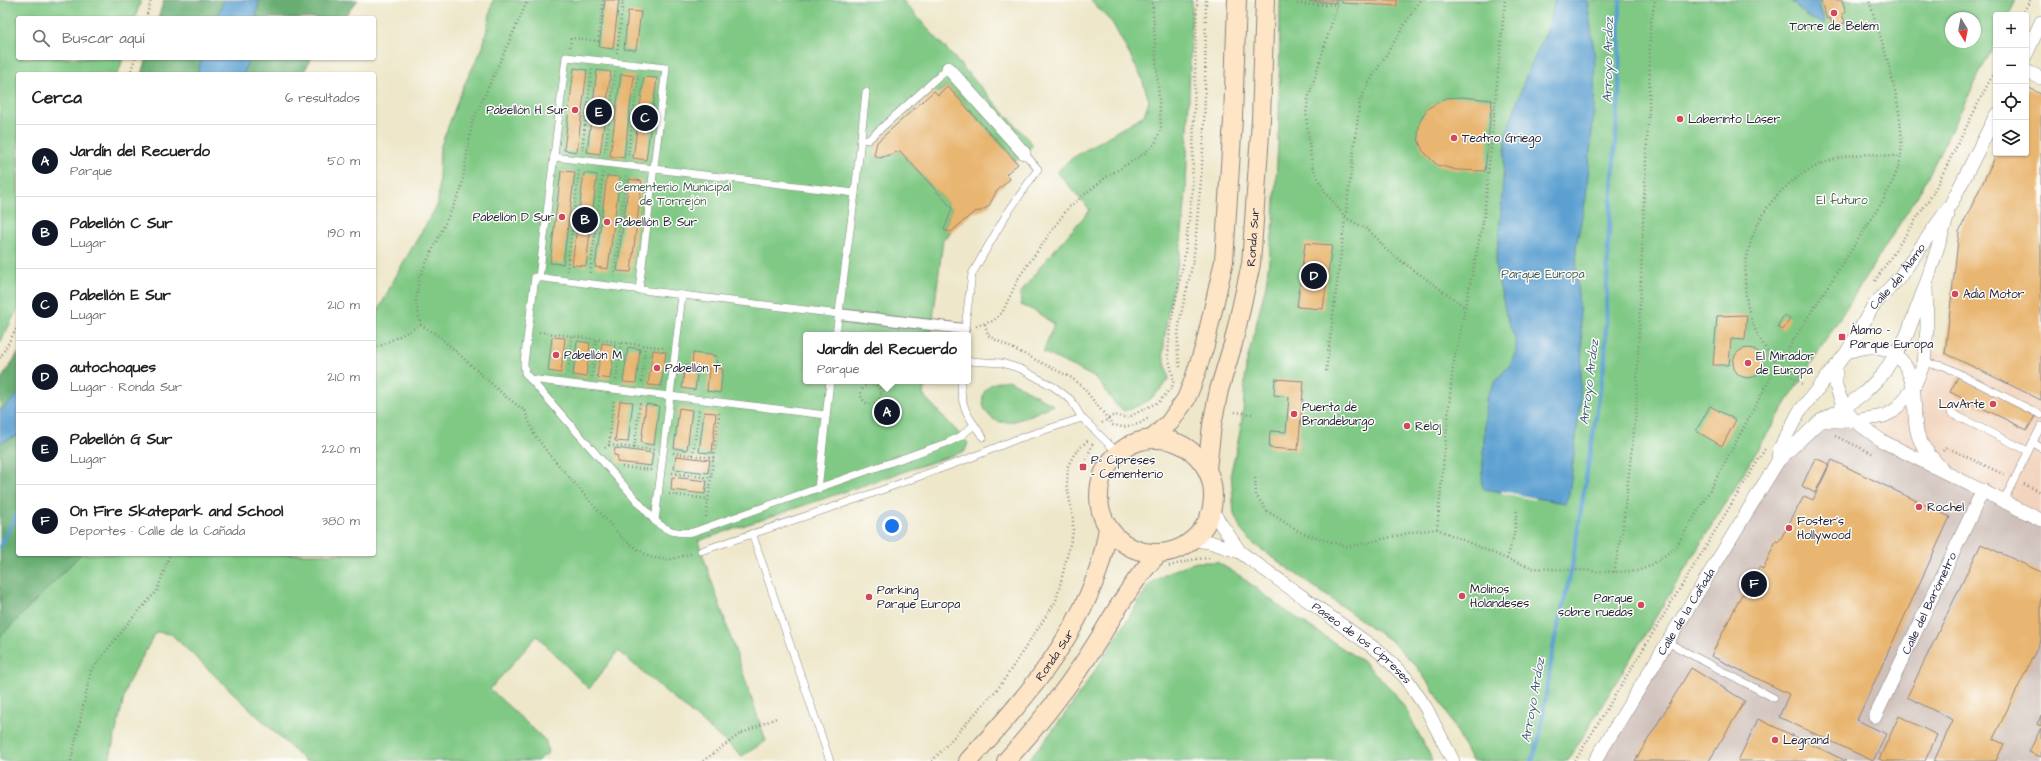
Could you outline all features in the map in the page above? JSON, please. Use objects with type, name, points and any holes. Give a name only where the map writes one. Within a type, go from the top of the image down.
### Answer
[{"type":"main road","name":"Ronda Sur","points":[[1152,439],[1170,422],[1186,399],[1193,382],[1205,345],[1224,260],[1233,119],[1238,0]]},
{"type":"main road","name":"Ronda Sur","points":[[1207,469],[1212,425],[1219,390],[1233,344],[1251,264],[1261,120],[1265,0]]},
{"type":"main road","name":"Ronda Sur","points":[[1152,439],[1174,441],[1193,452],[1207,469],[1213,489],[1212,511],[1205,527],[1194,540],[1161,562],[1122,543],[1108,529],[1101,514],[1098,498],[1100,481],[1107,466],[1118,453],[1134,443],[1152,439]]},
{"type":"main road","name":"Ronda Sur","points":[[968,761],[1000,726],[1056,656],[1080,612],[1098,571],[1108,529]]},
{"type":"main road","points":[[1006,761],[1025,739],[1082,665],[1108,622],[1144,569],[1161,562]]},
{"type":"street","points":[[2029,48],[2041,22]]},
{"type":"street","points":[[948,68],[1024,153]]},
{"type":"street","points":[[2029,72],[2041,78]]},
{"type":"street","name":"Calle del Álamo","points":[[1778,461],[1779,450],[1799,412],[1847,352],[1874,306],[1899,278],[1951,204],[1993,120]]},
{"type":"street","name":"Calle del Álamo","points":[[1778,461],[1820,422],[1844,408],[1864,393],[1883,374],[1906,337],[1926,284],[1951,204]]},
{"type":"street","name":"Calle del Álamo","points":[[1820,422],[1855,421],[1884,416],[1894,411],[1913,389],[1924,363],[1927,328],[1926,284]]},
{"type":"street","points":[[839,314],[964,332]]},
{"type":"street","points":[[1847,352],[1858,348],[1872,346],[1883,347],[1895,354]]},
{"type":"street","name":"Calle del Álamo","points":[[1895,354],[1903,363],[1913,389],[1917,434],[1924,448],[1944,471]]},
{"type":"street","points":[[1836,366],[1836,386],[1844,408],[1855,421],[1882,441],[1925,464],[1944,471],[2041,520]]},
{"type":"street","name":"Calle de la Cañada","points":[[1594,761],[1778,461]]},
{"type":"street","name":"Calle del Barómetro","points":[[1875,717],[1983,490]]},
{"type":"street","name":"Paseo de los Cipreses","points":[[1212,511],[1240,552]]},
{"type":"street","name":"Paseo de los Cipreses","points":[[1194,540],[1210,542],[1240,552],[1381,653],[1406,678],[1426,708],[1453,761]]},
{"type":"lane","points":[[539,278],[566,57],[666,68],[639,290]]},
{"type":"lane","points":[[861,139],[868,140],[948,68]]},
{"type":"lane","points":[[836,332],[856,193],[866,92]]},
{"type":"lane","points":[[964,332],[972,274],[1006,215],[1038,169],[1024,153]]},
{"type":"lane","points":[[554,157],[856,193]]},
{"type":"lane","points":[[839,314],[535,277],[524,363],[526,373],[530,379],[655,521],[666,530],[678,534],[693,532],[949,442],[961,436],[974,425]]},
{"type":"lane","points":[[655,521],[682,295]]},
{"type":"lane","points":[[971,361],[1002,363],[1021,369],[1054,387],[1071,400],[1082,418],[1096,429],[1118,453]]},
{"type":"lane","points":[[1924,363],[1944,366],[2041,415]]},
{"type":"lane","points":[[530,379],[826,415]]},
{"type":"lane","points":[[818,489],[830,384]]},
{"type":"lane","points":[[961,384],[961,397],[967,415],[983,437]]},
{"type":"lane","points":[[1951,413],[2028,451]]},
{"type":"lane","points":[[701,551],[959,462],[1017,439],[1082,418]]},
{"type":"lane","points":[[2004,500],[2041,426]]},
{"type":"lane","points":[[2032,442],[2041,448]]},
{"type":"lane","points":[[752,533],[830,761]]},
{"type":"lane","points":[[1667,642],[1774,698]]},
{"type":"path","points":[[147,16],[151,0]]},
{"type":"path","points":[[528,0],[472,123],[461,190],[420,278],[416,302],[421,325],[439,336],[505,396],[525,411],[534,434],[549,454],[622,538],[649,557],[668,560],[701,551]]},
{"type":"path","points":[[568,57],[571,38],[598,41],[603,0]]},
{"type":"path","points":[[617,49],[623,0]]},
{"type":"path","points":[[964,332],[993,321],[1002,313],[1019,276],[1068,208],[1105,178],[1142,155],[1154,144],[1162,128],[1152,0]]},
{"type":"path","points":[[932,761],[1000,686],[1056,601],[1074,532],[1067,485],[1068,466],[1074,454],[1088,441],[1096,429],[1108,418],[1114,415],[1127,418],[1160,401],[1172,387],[1174,380],[1168,355],[1170,327],[1184,260],[1192,193],[1197,0]]},
{"type":"path","points":[[1181,372],[1177,352],[1178,329],[1193,260],[1200,193],[1204,121],[1206,0]]},
{"type":"path","points":[[1297,0],[1297,4],[1339,5]]},
{"type":"path","points":[[1339,0],[1339,5],[1313,80],[1306,115],[1312,166],[1325,192],[1346,218],[1367,229],[1377,238],[1386,250],[1465,307]]},
{"type":"path","points":[[1326,371],[1360,101],[1368,84],[1420,0]]},
{"type":"path","points":[[1437,529],[1453,366],[1484,217],[1505,0]]},
{"type":"path","points":[[1614,572],[1623,524],[1636,413],[1649,107],[1650,29],[1655,0]]},
{"type":"path","points":[[1255,478],[1256,495],[1267,511],[1300,532],[1348,547],[1412,532],[1437,529],[1507,559],[1533,568],[1614,572],[1637,572],[1650,566],[1675,548],[1704,501],[1778,364],[1884,199],[1894,178],[1901,157],[1898,108],[1887,57],[1869,0]]},
{"type":"path","points":[[2024,12],[2030,0]]},
{"type":"path","points":[[131,72],[134,60]]},
{"type":"path","points":[[1802,384],[1778,364],[1764,346],[1753,325],[1747,303],[1744,281],[1746,258],[1752,236],[1762,215],[1775,196],[1792,180],[1811,168],[1832,159],[1863,154],[1901,157]]},
{"type":"path","points":[[985,324],[988,335],[1072,378],[1082,386],[1113,425],[1123,427],[1139,424],[1151,416]]},
{"type":"path","points":[[376,348],[421,325]]},
{"type":"path","points":[[0,358],[16,330]]},
{"type":"path","points":[[528,330],[675,350]]},
{"type":"path","points":[[566,383],[572,336]]},
{"type":"path","points":[[591,386],[596,340]]},
{"type":"path","points":[[875,385],[879,388],[881,393],[877,402],[866,403],[862,400],[860,395],[865,386],[875,385]]},
{"type":"path","points":[[693,456],[700,400]]},
{"type":"path","points":[[710,526],[706,518],[720,402]]},
{"type":"path","points":[[1235,412],[1252,414]]},
{"type":"path","points":[[1828,435],[1838,437],[1881,458]]},
{"type":"path","points":[[1941,453],[1946,447],[2041,492]]},
{"type":"path","points":[[658,493],[708,499]]},
{"type":"path","points":[[1507,559],[1514,535],[1517,508]]},
{"type":"path","points":[[71,761],[91,671],[128,623],[157,591],[169,556]]},
{"type":"path","points":[[1161,562],[1212,557]]},
{"type":"path","points":[[703,761],[740,734],[776,718]]},
{"type":"shaded area","points":[[1925,350],[1945,353],[2041,400],[2041,520],[1855,421],[1894,411]]},
{"type":"shaded area","points":[[1839,420],[2041,520],[2041,761],[1595,761],[1778,461],[1820,421]]},
{"type":"green space","points":[[0,0],[141,0],[136,16],[16,16],[16,60],[122,60],[119,72],[16,72],[16,312],[0,343]]},
{"type":"green space","points":[[164,0],[224,0],[218,16],[159,16]]},
{"type":"green space","points":[[259,0],[358,0],[345,16],[256,16]]},
{"type":"green space","name":"Cementerio Municipal de Torrejón","points":[[493,0],[902,0],[1033,145],[1016,161],[947,86],[877,142],[875,156],[880,158],[900,151],[952,208],[944,230],[951,232],[943,240],[931,332],[803,332],[803,384],[925,384],[923,395],[968,443],[965,451],[698,541],[766,741],[742,756],[618,651],[589,689],[537,636],[490,689],[546,741],[548,753],[537,761],[305,761],[171,634],[156,632],[127,685],[109,761],[0,761],[0,637],[79,556],[376,556],[376,315],[399,270],[438,204],[440,148],[463,87],[483,47]]},
{"type":"green space","points":[[1091,0],[1192,0],[1186,193],[1180,253],[1167,318],[1163,354],[1169,378],[1159,391],[1150,399],[1124,411],[1116,405],[1096,378],[1043,352],[1054,324],[1035,311],[1021,305],[1020,294],[1043,263],[1090,210],[1057,172],[1069,160],[1144,115],[1149,101],[1141,76],[1113,24]]},
{"type":"green space","name":"Parque Europa","points":[[1280,0],[2016,0],[2010,12],[1993,12],[1993,47],[1921,190],[1796,387],[1568,761],[1472,761],[1440,700],[1417,667],[1392,642],[1251,542],[1241,530],[1234,514],[1231,472],[1243,412],[1246,365],[1266,285],[1274,219],[1279,123]]},
{"type":"green space","points":[[146,60],[201,60],[198,72],[143,72]]},
{"type":"green space","points":[[248,60],[310,60],[304,72],[244,72]]},
{"type":"green space","points":[[16,356],[16,396],[0,412],[0,381]]},
{"type":"green space","points":[[1009,380],[1053,405],[1014,421],[996,421],[988,415],[984,406],[983,396],[987,388],[992,384]]},
{"type":"green space","points":[[16,436],[16,556],[79,556],[0,637],[0,443]]},
{"type":"green space","points":[[1197,562],[1217,562],[1240,576],[1283,609],[1365,663],[1393,691],[1405,708],[1433,761],[1027,761],[1077,698],[1149,585],[1172,571]]},
{"type":"water","points":[[224,0],[259,0],[256,16],[218,16]]},
{"type":"water","points":[[1555,0],[1587,0],[1595,57],[1594,108],[1586,198],[1576,246],[1582,342],[1580,406],[1569,494],[1565,503],[1484,489],[1482,484],[1486,398],[1497,379],[1510,365],[1516,352],[1516,342],[1506,314],[1495,265],[1499,239],[1506,134],[1527,73],[1547,31]]},
{"type":"water","points":[[1790,0],[1818,0],[1825,24],[1809,18]]},
{"type":"water","points":[[201,60],[248,60],[244,72],[198,72]]},
{"type":"water","points":[[16,396],[16,436],[0,443],[0,412]]},
{"type":"pier","points":[[1502,491],[1536,498],[1535,500],[1501,493]]},
{"type":"building","points":[[605,0],[619,0],[613,49],[599,47]]},
{"type":"building","points":[[1336,0],[1336,3],[1307,1]]},
{"type":"building","points":[[1342,0],[1397,0],[1397,6],[1342,3]]},
{"type":"building","name":"Torre de Belém","points":[[1823,0],[1842,0],[1846,12],[1842,14],[1845,23],[1833,27],[1830,18],[1827,19],[1821,2]]},
{"type":"building","points":[[628,11],[641,12],[636,50],[624,49]]},
{"type":"building","name":"Pabellón H Sur","points":[[574,68],[587,70],[577,152],[564,150]]},
{"type":"building","points":[[597,70],[611,72],[600,154],[587,152]]},
{"type":"building","points":[[621,74],[634,76],[624,158],[610,156]]},
{"type":"building","points":[[644,77],[657,78],[646,160],[633,158]]},
{"type":"building","points":[[947,86],[1018,164],[1006,174],[1010,179],[996,192],[989,206],[981,211],[974,212],[951,232],[944,230],[952,208],[900,151],[880,158],[874,155],[877,142],[934,91],[938,95]]},
{"type":"building","points":[[2029,88],[2041,94],[2041,400],[1945,353],[1959,232],[1996,156],[2029,156]]},
{"type":"building","name":"Teatro Griego","points":[[1462,97],[1492,100],[1485,171],[1457,170],[1437,165],[1423,151],[1419,142],[1418,133],[1420,121],[1427,109],[1445,98]]},
{"type":"building","name":"Pabellón D Sur","points":[[561,171],[575,172],[563,264],[550,263]]},
{"type":"building","points":[[584,173],[597,175],[586,266],[572,265]]},
{"type":"building","name":"Pabellón B Sur","points":[[607,176],[620,177],[608,269],[595,267]]},
{"type":"building","points":[[629,179],[642,181],[631,272],[617,271]]},
{"type":"building","points":[[1305,243],[1332,245],[1323,309],[1297,307]]},
{"type":"building","points":[[1747,315],[1745,340],[1731,339],[1729,365],[1713,365],[1717,316]]},
{"type":"building","points":[[1784,315],[1790,319],[1783,330],[1777,327]]},
{"type":"building","name":"Pabellón M","points":[[552,337],[565,338],[561,373],[548,371]]},
{"type":"building","points":[[577,341],[590,343],[586,377],[573,375]]},
{"type":"building","points":[[602,343],[615,345],[610,379],[597,377]]},
{"type":"building","points":[[628,347],[640,349],[636,383],[623,382]]},
{"type":"building","name":"El Mirador de Europa","points":[[1748,348],[1758,353],[1763,363],[1758,373],[1748,378],[1738,373],[1733,363],[1738,353]]},
{"type":"building","name":"Pabellón T","points":[[653,350],[666,352],[661,386],[648,385]]},
{"type":"building","points":[[693,353],[717,356],[716,368],[723,369],[720,393],[707,391],[709,368],[698,367],[695,390],[682,388],[685,365],[692,366]]},
{"type":"building","name":"LavArte","points":[[1958,377],[2035,416],[2027,430],[1950,392]]},
{"type":"building","name":"Puerta de Brandeburgo","points":[[1275,379],[1304,381],[1298,450],[1269,448],[1270,431],[1286,432],[1289,397],[1274,395]]},
{"type":"building","points":[[620,401],[633,402],[628,442],[615,441]]},
{"type":"building","points":[[646,404],[659,406],[654,445],[641,443]]},
{"type":"building","points":[[1710,406],[1736,420],[1722,446],[1696,431]]},
{"type":"building","points":[[679,408],[692,410],[687,450],[674,448]]},
{"type":"building","points":[[704,412],[716,413],[712,453],[699,452]]},
{"type":"building","points":[[615,448],[653,453],[651,466],[617,462],[618,456],[614,455]]},
{"type":"building","points":[[676,456],[710,460],[708,473],[674,469]]},
{"type":"building","points":[[1815,458],[1829,464],[1815,493],[1802,486]]},
{"type":"building","points":[[1832,460],[1950,517],[1857,720],[1886,734],[1873,761],[1779,717],[1789,694],[1711,656],[1742,594],[1745,595],[1759,567],[1763,569],[1776,541],[1779,542],[1804,496],[1813,500]]},
{"type":"building","points":[[672,477],[707,481],[705,494],[671,490]]},
{"type":"building","points":[[1981,544],[2041,572],[2041,640],[1993,739],[2004,744],[1996,761],[1934,761],[1953,720],[1907,697]]},
{"type":"building","points":[[1691,668],[1745,701],[1709,761],[1635,761]]},
{"type":"building","points":[[1899,716],[1937,735],[1925,761],[1883,761],[1879,759]]},
{"type":"building","points":[[2041,716],[2041,726],[2037,724]]},
{"type":"building","name":"Legrand","points":[[1758,719],[1846,761],[1738,761]]},
{"type":"building","points":[[2041,728],[2041,757],[2029,752]]},
{"type":"waterway","name":"Arroyo Ardoz","points":[[1532,761],[1539,739],[1554,643],[1571,572],[1605,359],[1608,244],[1619,94],[1620,0]]},
{"type":"waterway","points":[[0,546],[16,517]]},
{"type":"place","name":"Torre de Belém","points":[[1834,13]]},
{"type":"place","name":"Pabellón H Sur","points":[[575,110]]},
{"type":"place","name":"Pabellón G Sur","points":[[599,112]]},
{"type":"place","name":"Pabellón E Sur","points":[[645,118]]},
{"type":"place","name":"Laberinto Láser","points":[[1680,119]]},
{"type":"place","name":"Teatro Griego","points":[[1454,138]]},
{"type":"place","name":"Pabellón D Sur","points":[[562,217]]},
{"type":"place","name":"Pabellón C Sur","points":[[585,220]]},
{"type":"place","name":"Pabellón B Sur","points":[[607,222]]},
{"type":"place","name":"autochoques","points":[[1314,276]]},
{"type":"place","name":"Adia Motor","points":[[1955,294]]},
{"type":"place","name":"Álamo - Parque Europa","points":[[1842,337]]},
{"type":"place","name":"Pabellón M","points":[[556,355]]},
{"type":"place","name":"El Mirador de Europa","points":[[1748,363]]},
{"type":"place","name":"Pabellón T","points":[[657,368]]},
{"type":"place","name":"LavArte","points":[[1993,404]]},
{"type":"place","name":"Jardín del Recuerdo","points":[[887,412]]},
{"type":"place","name":"Puerta de Brandeburgo","points":[[1294,414]]},
{"type":"place","name":"Reloj","points":[[1407,426]]},
{"type":"place","name":"Pº Cipreses - Cementerio","points":[[1083,467]]},
{"type":"place","name":"Rochel","points":[[1919,507]]},
{"type":"place","name":"Foster's Hollywood","points":[[1789,528]]},
{"type":"place","name":"On Fire Skatepark and School","points":[[1754,584]]},
{"type":"place","name":"Molinos Holandeses","points":[[1462,596]]},
{"type":"place","name":"Parking Parque Europa","points":[[869,597]]},
{"type":"place","name":"Parque sobre ruedas","points":[[1641,605]]},
{"type":"place","name":"Legrand","points":[[1775,740]]},
{"type":"park label","name":"El futuro","points":[[1842,200]]}]
